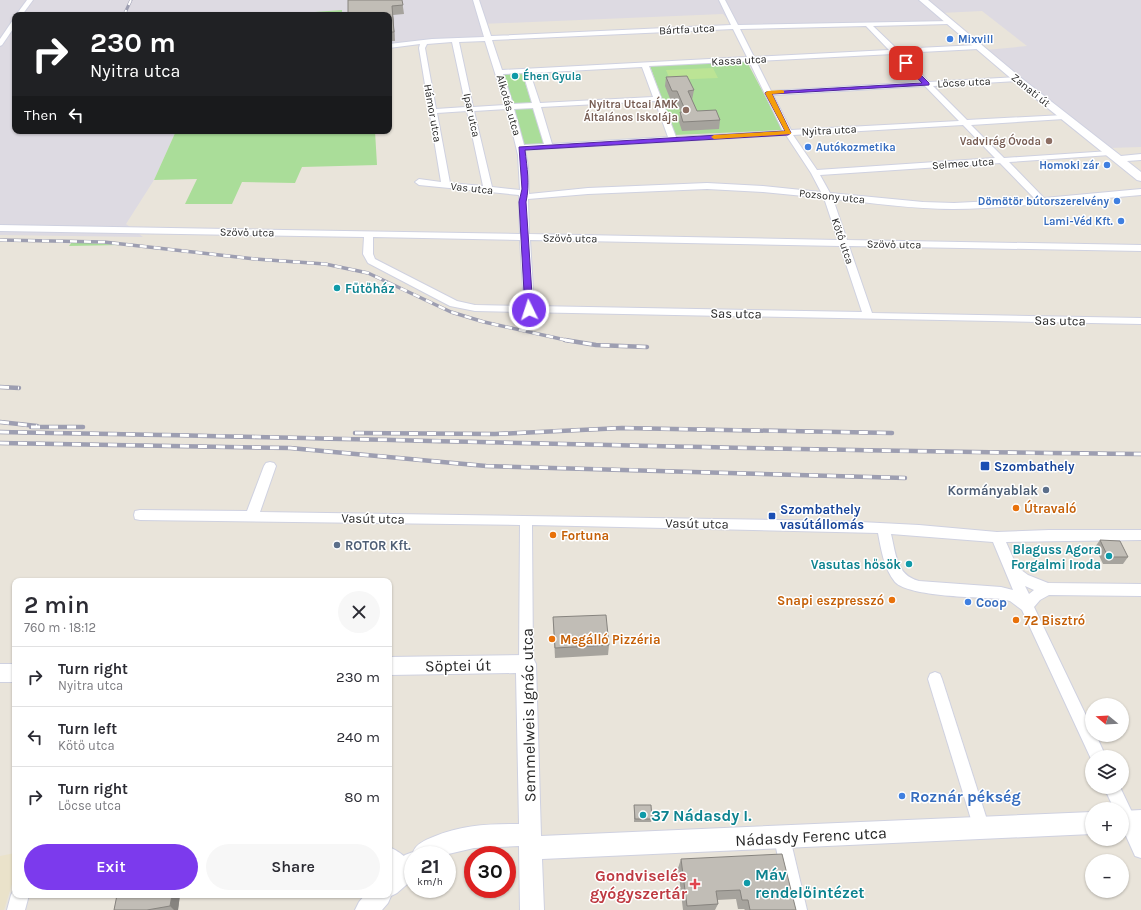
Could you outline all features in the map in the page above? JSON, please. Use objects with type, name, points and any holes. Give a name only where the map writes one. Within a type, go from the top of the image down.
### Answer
[{"type":"street","points":[[21,12],[30,0]]},
{"type":"street","name":"Alkotás utca","points":[[476,0],[500,72],[522,148],[524,166],[524,237],[529,310]]},
{"type":"street","name":"Kötő utca","points":[[722,0],[788,133],[815,173],[827,195],[868,315]]},
{"type":"street","name":"Zanati út","points":[[923,0],[1017,79],[1064,117],[1118,157],[1141,178]]},
{"type":"street","name":"Bártfa utca","points":[[392,46],[455,40],[735,27],[949,22]]},
{"type":"street","points":[[868,24],[1042,201]]},
{"type":"street","points":[[0,44],[12,26]]},
{"type":"street","name":"Ipar utca","points":[[455,40],[488,190]]},
{"type":"street","name":"Hámor utca","points":[[424,43],[422,48],[446,185]]},
{"type":"street","name":"Kassa utca","points":[[500,72],[978,47]]},
{"type":"street","points":[[644,65],[673,140]]},
{"type":"street","name":"Alkotás utca","points":[[526,70],[535,105],[549,147]]},
{"type":"street","name":"Lőcse utca","points":[[768,93],[1017,79]]},
{"type":"street","points":[[433,111],[657,99]]},
{"type":"street","name":"Nyitra utca","points":[[522,148],[1064,117]]},
{"type":"street","points":[[1118,157],[1141,157]]},
{"type":"street","name":"Selmec utca","points":[[815,173],[1002,161],[1118,157]]},
{"type":"street","name":"Vas utca","points":[[419,182],[524,195]]},
{"type":"street","name":"Pozsony utca","points":[[524,195],[707,186],[763,189],[906,204],[940,206],[1042,201],[1141,192]]},
{"type":"street","name":"Szövő utca","points":[[0,228],[1141,248]]},
{"type":"street","name":"Sas utca","points":[[369,234],[368,254],[371,261],[447,301],[454,304],[475,308],[868,315],[1141,322]]},
{"type":"street","points":[[252,516],[270,466]]},
{"type":"street","name":"Vasút utca","points":[[140,515],[526,520],[883,528],[997,537],[1049,535],[1141,535]]},
{"type":"street","name":"Semmelweis Ignác utca","points":[[526,520],[526,664],[532,910]]},
{"type":"street","points":[[883,528],[894,571],[900,579],[908,584],[919,587],[1007,594],[1021,600],[1027,606]]},
{"type":"street","points":[[997,537],[1027,606],[1095,750]]},
{"type":"street","points":[[1012,570],[1023,579],[1047,589],[1141,590]]},
{"type":"street","points":[[1027,606],[1035,596],[1047,589]]},
{"type":"street","name":"Söptei út","points":[[392,666],[526,664]]},
{"type":"street","points":[[0,673],[12,673]]},
{"type":"street","points":[[935,679],[982,828]]},
{"type":"street","points":[[1116,794],[1130,822],[1141,850]]},
{"type":"street","name":"Nádasdy Ferenc utca","points":[[439,846],[448,841],[472,837],[530,841],[782,838],[1085,823]]},
{"type":"street","points":[[782,838],[798,910]]},
{"type":"street","points":[[392,881],[402,863]]},
{"type":"street","points":[[16,910],[19,898]]},
{"type":"street","points":[[367,910],[377,898]]},
{"type":"shaded area","points":[[0,0],[1141,0],[1141,147],[1109,148],[986,50],[1027,46],[982,11],[941,13],[949,21],[735,27],[723,14],[481,24],[483,37],[392,43],[392,12],[341,12],[341,10],[320,12],[12,12],[12,134],[175,134],[154,180],[126,224],[143,237],[0,235]]},
{"type":"shaded area","points":[[12,854],[12,884],[4,910],[0,910],[0,856]]},
{"type":"green space","points":[[342,10],[342,12],[315,12]]},
{"type":"green space","points":[[747,62],[783,130],[675,135],[650,66]]},
{"type":"green space","points":[[713,68],[718,78],[670,80],[666,70]]},
{"type":"green space","points":[[522,73],[545,145],[524,147],[503,74]]},
{"type":"green space","points":[[175,134],[375,134],[377,165],[302,167],[295,183],[242,182],[232,204],[185,204],[197,179],[154,180]]},
{"type":"green space","points":[[72,242],[121,245],[69,246]]},
{"type":"building","points":[[348,0],[402,0],[403,5],[392,6],[394,32],[392,32],[392,12],[348,12]]},
{"type":"building","points":[[687,76],[694,90],[688,91],[697,111],[716,110],[720,120],[683,122],[680,112],[686,112],[677,91],[672,91],[666,77]]},
{"type":"building","points":[[1100,540],[1120,541],[1128,557],[1108,557]]},
{"type":"building","points":[[606,615],[609,645],[555,648],[553,617]]},
{"type":"building","name":"37 Nádasdy I.","points":[[634,805],[651,805],[652,819],[635,819]]},
{"type":"building","points":[[782,854],[796,910],[750,910],[748,900],[742,900],[740,890],[716,891],[718,904],[687,906],[681,859]]},
{"type":"building","points":[[116,898],[171,898],[170,906],[147,910],[114,910]]},
{"type":"railway","points":[[125,12],[131,0]]},
{"type":"railway","points":[[0,240],[104,242],[255,259],[325,264],[368,273],[451,312],[484,322],[567,340]]},
{"type":"railway","points":[[567,340],[596,345],[647,347]]},
{"type":"railway","points":[[0,387],[19,388]]},
{"type":"railway","points":[[0,422],[37,426]]},
{"type":"railway","points":[[31,427],[83,427]]},
{"type":"railway","points":[[355,433],[495,434],[622,428],[892,433]]},
{"type":"railway","points":[[0,432],[856,450],[1141,454]]},
{"type":"railway","points":[[0,443],[290,448],[486,466],[905,478]]},
{"type":"slow traffic","points":[[714,137],[788,133],[768,93],[782,92]]},
{"type":"place","name":"Mixvill","points":[[950,39]]},
{"type":"place","name":"Éhen Gyula","points":[[515,76]]},
{"type":"place","name":"Nyitra Utcai ÁMK Általános Iskolája","points":[[686,110]]},
{"type":"place","name":"Vadvirág Óvoda","points":[[1049,141]]},
{"type":"place","name":"Autókozmetika","points":[[808,147]]},
{"type":"place","name":"Homoki zár","points":[[1107,165]]},
{"type":"place","name":"Dömötör bútorszerelvény","points":[[1117,201]]},
{"type":"place","name":"Lami-Véd Kft.","points":[[1121,221]]},
{"type":"place","name":"Fűtőház","points":[[337,288]]},
{"type":"place","name":"Szombathely","points":[[985,466]]},
{"type":"place","name":"Kormányablak","points":[[1046,490]]},
{"type":"place","name":"Útravaló","points":[[1016,508]]},
{"type":"place","name":"Szombathely vasútállomás","points":[[772,516]]},
{"type":"place","name":"Fortuna","points":[[553,535]]},
{"type":"place","name":"ROTOR Kft.","points":[[337,545]]},
{"type":"place","name":"Blaguss Agora Forgalmi Iroda","points":[[1109,556]]},
{"type":"place","name":"Vasutas hősök","points":[[909,564]]},
{"type":"place","name":"Snapi eszpresszó","points":[[892,600]]},
{"type":"place","name":"Coop","points":[[968,602]]},
{"type":"place","name":"72 Bisztró","points":[[1016,620]]},
{"type":"place","name":"Megálló Pizzéria","points":[[552,639]]},
{"type":"place","name":"Roznár pékség","points":[[902,796]]},
{"type":"place","name":"37 Nádasdy I.","points":[[643,815]]},
{"type":"place","name":"Máv rendelőintézet","points":[[747,883]]},
{"type":"place","name":"Gondviselés gyógyszertár","points":[[695,884]]},
{"type":"route","points":[[529,310],[522,202],[525,189],[522,148],[788,133],[768,93],[927,84],[906,63]]}]
